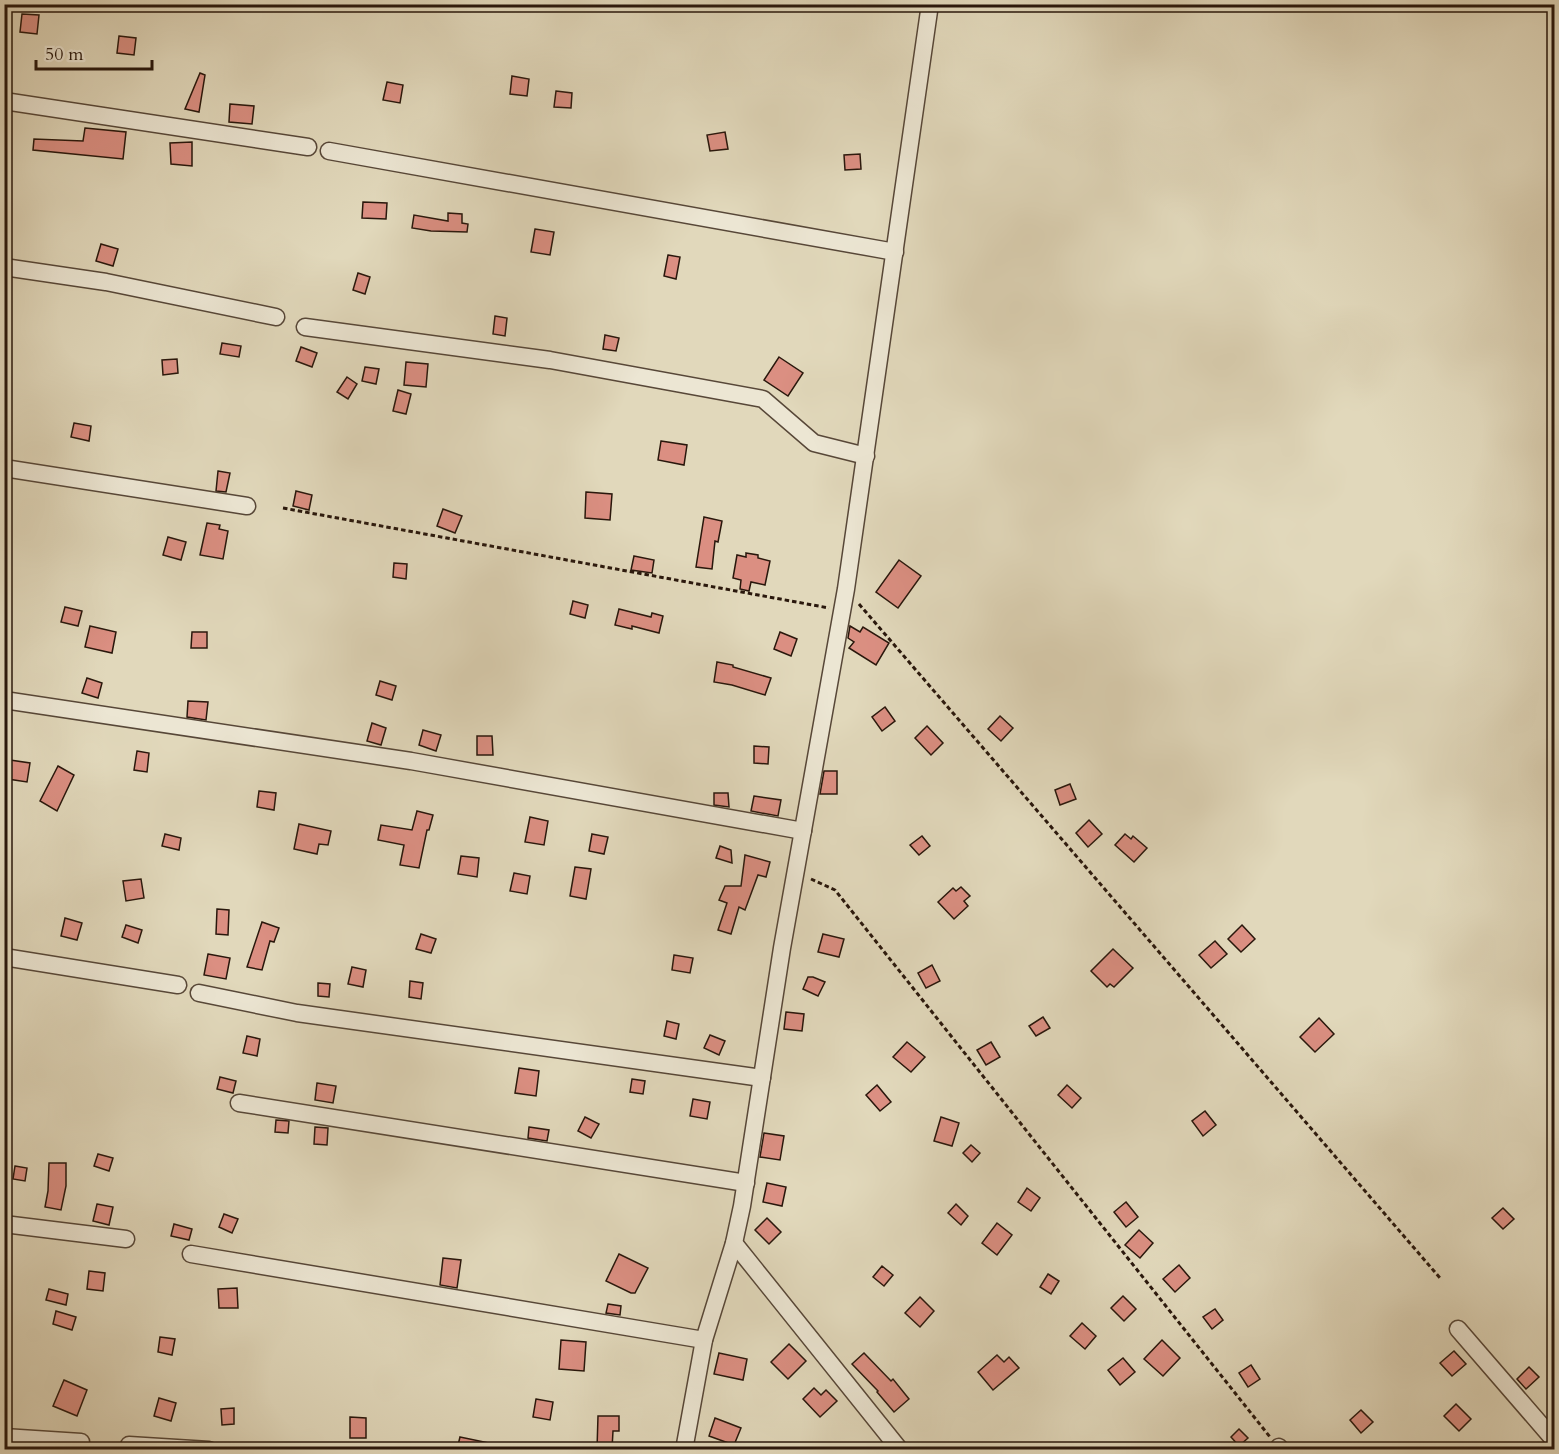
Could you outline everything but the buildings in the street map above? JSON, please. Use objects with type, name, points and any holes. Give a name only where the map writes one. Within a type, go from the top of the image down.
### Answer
[{"type":"street","points":[[684,1449],[704,1340],[734,1243],[746,1183],[796,872],[843,611],[930,4]]},
{"type":"street","points":[[4,102],[308,147]]},
{"type":"street","points":[[329,151],[895,252]]},
{"type":"street","points":[[4,267],[106,282],[276,317]]},
{"type":"street","points":[[305,327],[550,360],[763,399],[814,443],[866,456]]},
{"type":"street","points":[[4,468],[247,506]]},
{"type":"street","points":[[4,700],[411,761],[803,831]]},
{"type":"street","points":[[4,957],[178,985]]},
{"type":"street","points":[[199,993],[297,1013],[762,1078]]},
{"type":"street","points":[[239,1103],[746,1183]]},
{"type":"street","points":[[4,1224],[126,1239]]},
{"type":"street","points":[[734,1243],[900,1449]]},
{"type":"street","points":[[191,1254],[704,1340]]},
{"type":"street","points":[[1458,1329],[1554,1440]]},
{"type":"street","points":[[4,1437],[81,1442]]},
{"type":"street","points":[[129,1445],[209,1449]]},
{"type":"path","points":[[283,508],[843,611]]},
{"type":"path","points":[[846,589],[1440,1278]]},
{"type":"path","points":[[796,872],[835,890],[1280,1448]]}]
